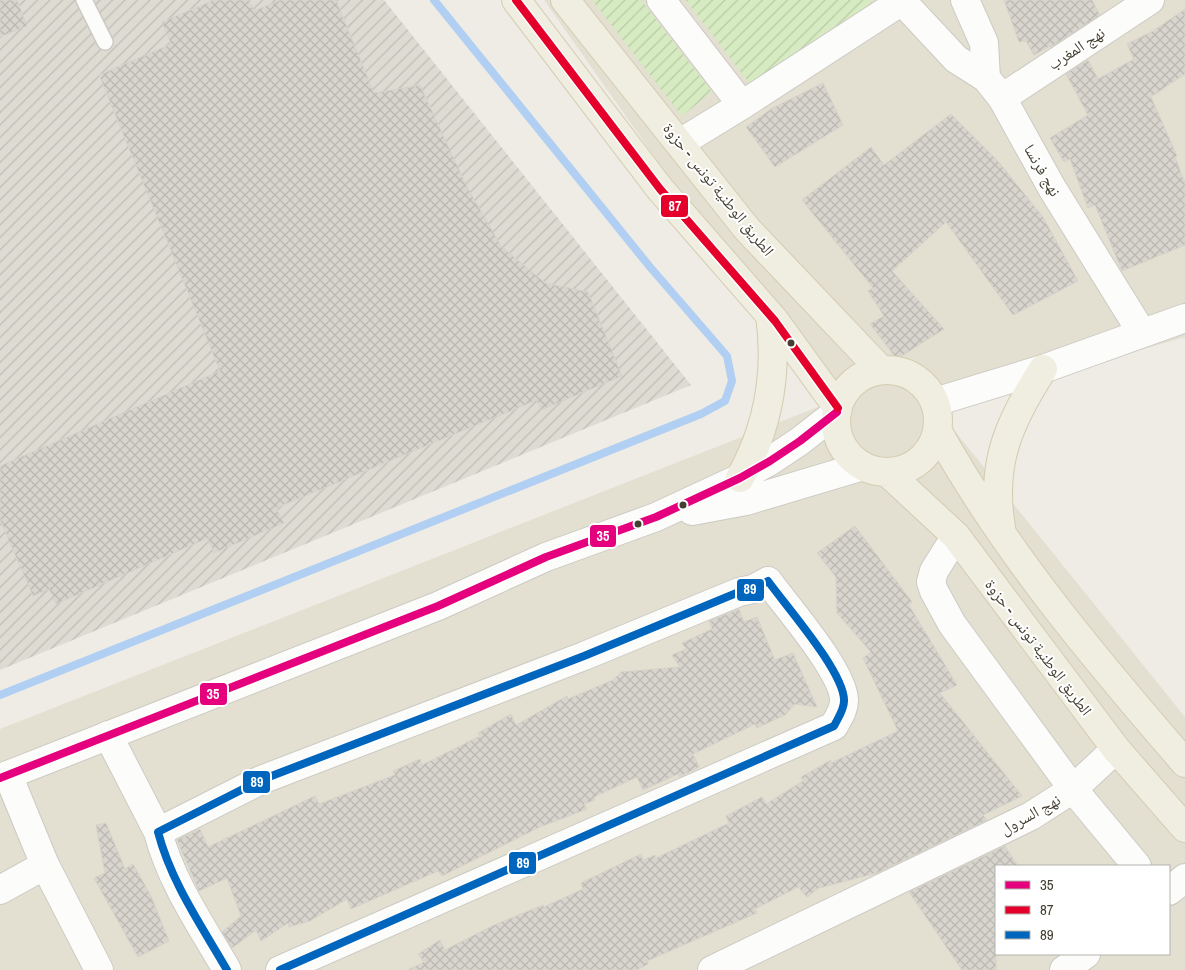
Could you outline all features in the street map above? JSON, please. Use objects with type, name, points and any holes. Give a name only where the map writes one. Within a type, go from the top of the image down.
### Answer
[{"type":"main road","points":[[516,0],[660,189],[770,315],[838,410]]},
{"type":"main road","name":"الطريق الوطنية تونس - حزوة","points":[[565,0],[680,142],[747,229],[881,370]]},
{"type":"main road","points":[[740,478],[749,462],[764,422],[772,380],[770,315]]},
{"type":"main road","points":[[881,370],[898,371],[913,377],[926,387],[935,402],[938,416],[933,444],[925,456],[907,468],[875,469],[845,449],[839,437],[838,410],[844,394],[866,374],[881,370]]},
{"type":"main road","points":[[1001,531],[996,484],[1004,442],[1026,396],[1043,370]]},
{"type":"main road","points":[[937,430],[964,479],[1069,625],[1185,763]]},
{"type":"main road","name":"الطريق الوطنية تونس - حزوة","points":[[875,469],[956,536],[1116,749],[1185,828]]},
{"type":"street","points":[[661,0],[742,105]]},
{"type":"street","name":"نهج فرنسا","points":[[965,0],[984,43],[994,88],[1052,188],[1142,332]]},
{"type":"street","name":"نهج المغرب","points":[[994,88],[1150,0]]},
{"type":"street","points":[[680,142],[742,105],[901,1],[956,59],[994,88]]},
{"type":"street","points":[[935,402],[1043,370],[1142,332],[1185,318]]},
{"type":"street","points":[[99,970],[45,865],[4,776],[438,606],[546,557],[656,517],[740,478],[800,441],[838,410]]},
{"type":"street","points":[[656,517],[746,501],[875,469]]},
{"type":"street","name":"نهج السرول","points":[[712,970],[1031,816],[1073,789],[958,632],[934,591],[931,582],[934,570],[956,536]]},
{"type":"street","points":[[158,832],[261,780],[584,656],[739,592],[753,589],[768,581],[838,676],[844,700],[841,714],[834,726],[280,970]]},
{"type":"street","points":[[108,735],[158,832],[163,853],[176,882],[227,970]]},
{"type":"street","points":[[1116,749],[1073,789],[1136,865]]},
{"type":"street","points":[[0,890],[45,865]]},
{"type":"street","points":[[1170,891],[1185,878]]},
{"type":"street","points":[[1064,970],[1085,955]]},
{"type":"lane","points":[[84,0],[105,42]]},
{"type":"shaded area","points":[[0,0],[384,0],[691,385],[0,670]]},
{"type":"shaded area","points":[[544,0],[1185,0],[1185,337],[937,409],[1185,717],[1185,970],[0,970],[0,729],[828,403]]},
{"type":"green space","points":[[592,0],[641,0],[712,92],[682,116]]},
{"type":"green space","points":[[686,0],[870,0],[874,5],[750,84]]},
{"type":"building","points":[[0,0],[17,0],[27,26],[0,37]]},
{"type":"building","points":[[214,0],[249,0],[254,11],[280,0],[336,0],[374,93],[420,85],[466,185],[501,246],[545,283],[588,292],[622,376],[541,410],[537,400],[276,508],[284,523],[214,553],[208,538],[56,604],[49,589],[33,596],[0,520],[0,466],[220,371],[99,75],[171,44],[162,22]]},
{"type":"building","points":[[1004,0],[1092,0],[1100,15],[1051,47],[1034,55],[1026,41],[1019,42]]},
{"type":"building","points":[[1185,9],[1185,74],[1151,97],[1177,156],[1175,157],[1185,183],[1185,245],[1122,271],[1095,205],[1088,208],[1070,159],[1064,162],[1050,138],[1088,115],[1066,74],[1088,60],[1098,79],[1134,59],[1127,44],[1153,31]]},
{"type":"building","points":[[823,83],[843,125],[775,167],[746,127],[771,109]]},
{"type":"building","points":[[951,114],[997,160],[1043,217],[1078,281],[1013,315],[946,222],[892,271],[944,329],[897,359],[870,324],[884,316],[868,291],[873,288],[802,200],[871,147],[884,165]]},
{"type":"building","points":[[855,526],[912,602],[909,605],[957,685],[940,693],[1022,796],[983,815],[987,820],[877,873],[819,888],[807,897],[798,887],[755,909],[757,913],[647,961],[648,964],[637,970],[408,970],[424,962],[418,954],[440,940],[445,950],[492,926],[543,905],[544,907],[583,889],[581,883],[641,854],[643,860],[655,855],[656,858],[729,823],[726,816],[762,797],[766,804],[803,781],[801,777],[831,760],[831,763],[898,731],[863,658],[871,652],[837,613],[836,577],[817,553]]},
{"type":"building","points":[[739,609],[744,622],[757,617],[775,660],[793,653],[817,707],[795,704],[785,715],[757,728],[755,724],[693,754],[699,767],[679,777],[678,774],[643,790],[637,777],[594,797],[595,800],[584,804],[587,809],[540,827],[442,876],[438,871],[351,909],[347,899],[310,921],[289,927],[288,923],[261,941],[256,930],[232,948],[222,932],[241,916],[227,878],[199,891],[177,840],[200,829],[208,847],[315,796],[319,804],[395,775],[393,771],[420,759],[422,765],[480,736],[478,733],[511,714],[516,725],[567,696],[568,699],[613,680],[621,672],[680,667],[672,655],[686,649],[682,643],[712,629],[709,621]]},
{"type":"building","points":[[106,823],[125,869],[133,864],[151,896],[169,941],[138,957],[94,878],[105,873],[96,825]]},
{"type":"building","points":[[1005,846],[1017,865],[995,865],[996,970],[962,970],[909,892]]},
{"type":"waterway","points":[[0,695],[701,414],[725,401],[732,381],[727,356],[650,267],[434,0]]},
{"type":"transit line","name":"87","points":[[516,0],[660,189],[775,321],[838,408]]},
{"type":"transit line","name":"35","points":[[0,778],[438,606],[546,557],[656,517],[740,478],[770,461],[800,441],[837,412]]},
{"type":"transit line","name":"89","points":[[227,970],[179,886],[158,832],[261,780],[584,656],[739,592],[753,589],[768,581],[813,640],[835,674],[842,689],[844,704],[834,726],[280,970]]}]
